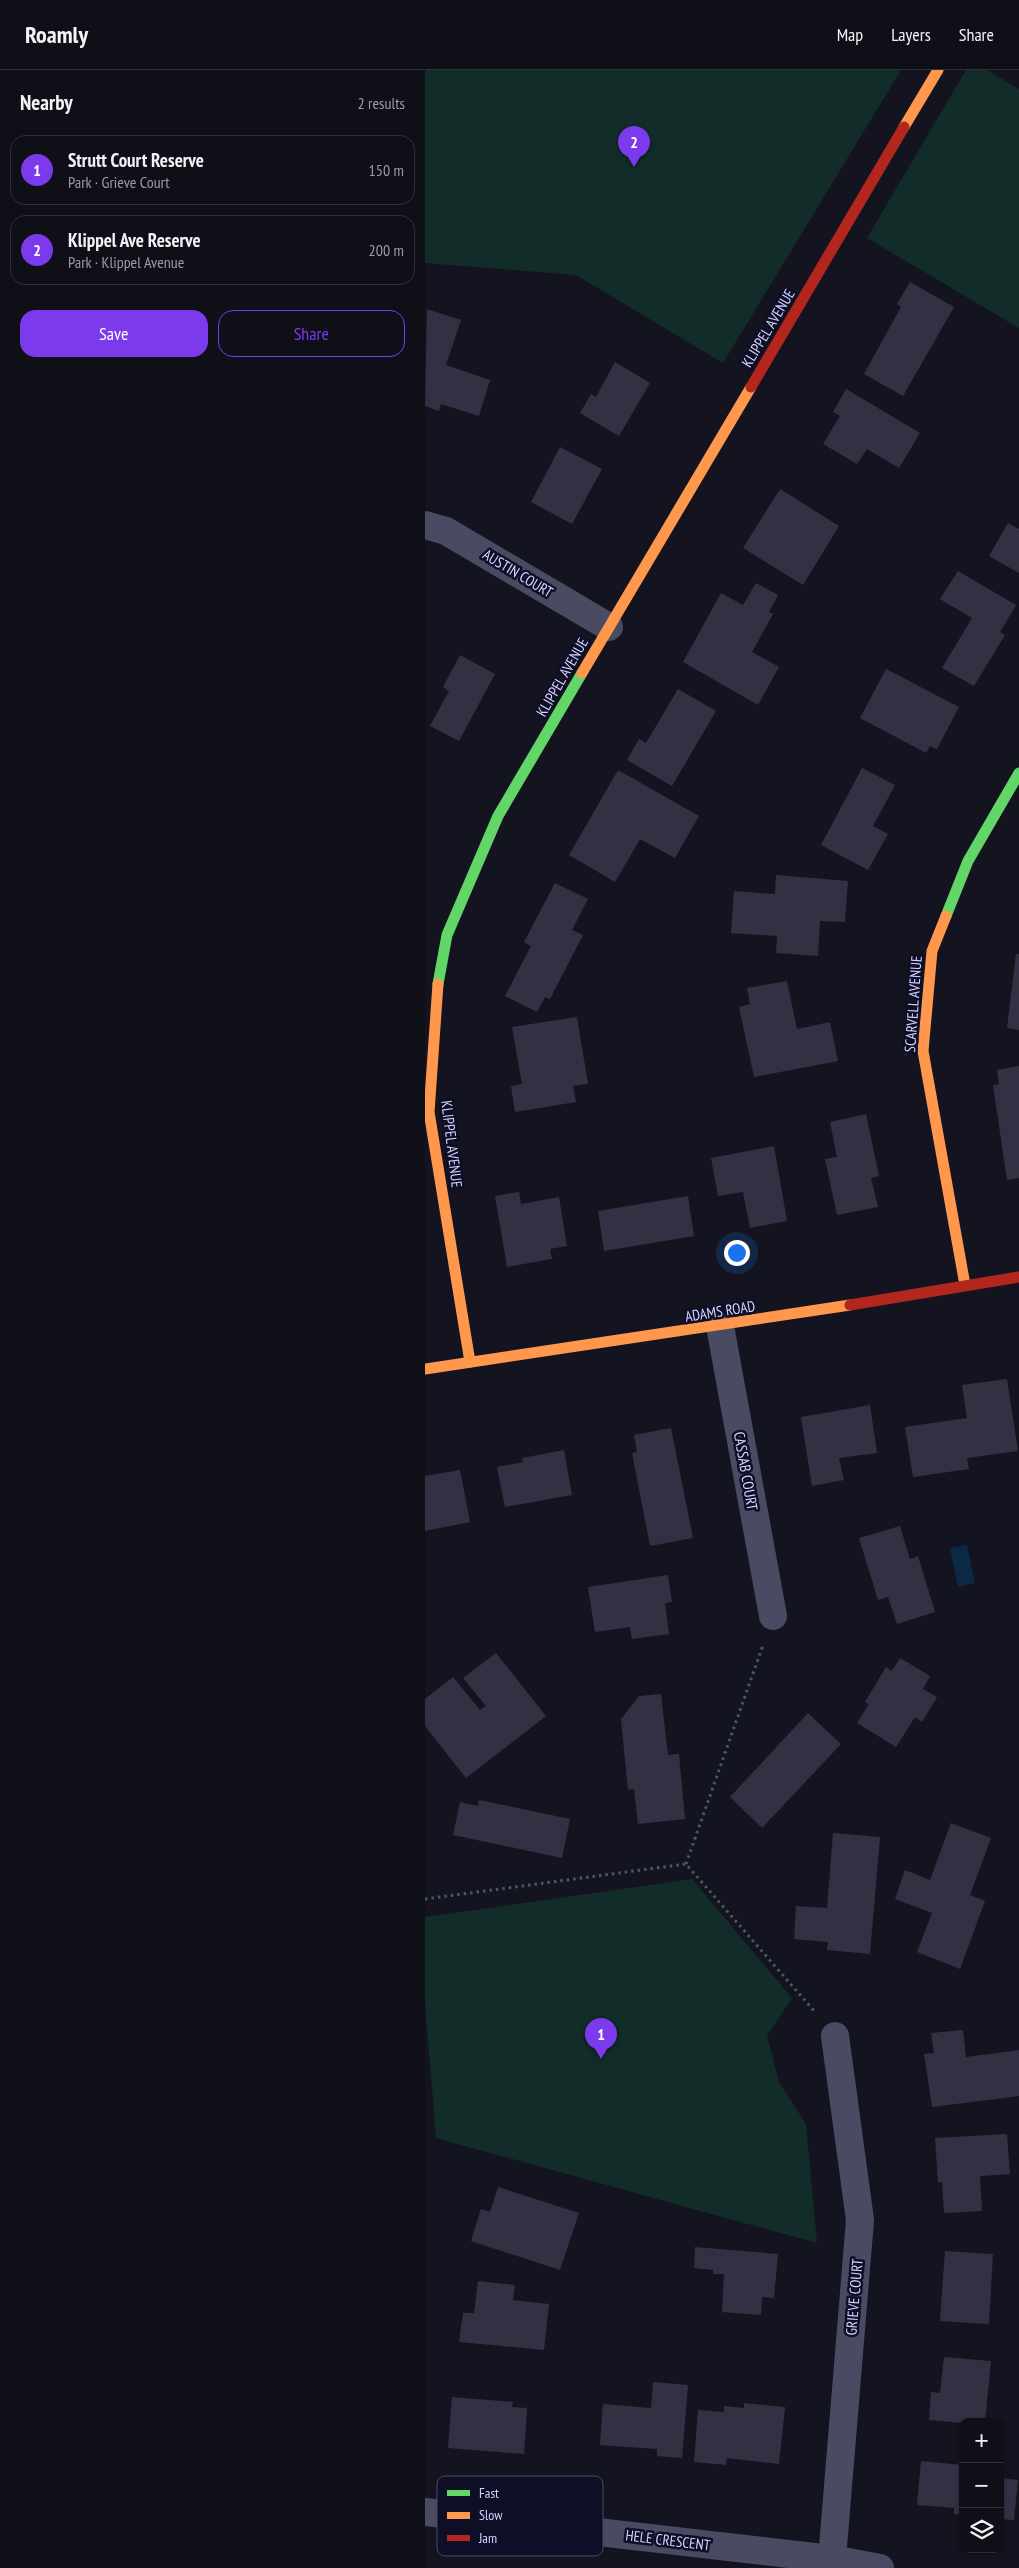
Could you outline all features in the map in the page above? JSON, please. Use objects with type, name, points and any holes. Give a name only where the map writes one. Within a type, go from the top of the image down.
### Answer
[{"type":"street","name":"KLIPPEL AVENUE","points":[[470,1362],[429,1112],[431,995],[447,935],[498,816],[939,70]]},
{"type":"street","name":"AUSTIN COURT","points":[[425,525],[446,531],[609,628]]},
{"type":"street","name":"SCARVELL AVENUE","points":[[965,1285],[923,1051],[931,951],[967,861],[1019,773]]},
{"type":"street","name":"ADAMS ROAD","points":[[425,1369],[720,1326],[1019,1277]]},
{"type":"street","name":"CASSAB COURT","points":[[720,1326],[773,1616]]},
{"type":"street","name":"GRIEVE COURT","points":[[832,2559],[860,2220],[835,2036]]},
{"type":"street","name":"HELE CRESCENT","points":[[603,2533],[832,2559],[880,2568]]},
{"type":"path","points":[[686,1864],[773,1616]]},
{"type":"path","points":[[425,1899],[686,1864]]},
{"type":"path","points":[[686,1864],[835,2036]]},
{"type":"green space","points":[[425,70],[901,70],[723,363],[576,275],[425,263]]},
{"type":"green space","points":[[966,70],[987,70],[1019,89],[1019,328],[867,238]]},
{"type":"green space","points":[[692,1879],[792,1998],[767,2036],[779,2082],[806,2124],[817,2243],[436,2138],[425,2003],[425,1917]]},
{"type":"water","points":[[967,1545],[975,1583],[958,1587],[950,1548]]},
{"type":"building","points":[[910,282],[954,307],[903,396],[864,374],[901,307],[897,304]]},
{"type":"building","points":[[427,309],[461,320],[446,365],[490,380],[479,416],[441,404],[439,411],[425,406]]},
{"type":"building","points":[[615,362],[650,383],[619,436],[580,413],[591,394],[596,397]]},
{"type":"building","points":[[846,389],[920,433],[899,468],[867,449],[857,464],[823,444],[840,416],[833,412]]},
{"type":"building","points":[[560,447],[602,469],[572,524],[531,502]]},
{"type":"building","points":[[780,489],[839,526],[803,585],[743,548]]},
{"type":"building","points":[[1008,523],[1019,529],[1019,573],[989,556]]},
{"type":"building","points":[[958,571],[1016,605],[1000,632],[1005,635],[974,686],[942,668],[972,618],[940,599]]},
{"type":"building","points":[[756,583],[778,595],[769,612],[773,614],[752,652],[779,667],[758,705],[683,662],[721,593],[743,605]]},
{"type":"building","points":[[460,655],[495,674],[459,741],[430,726],[449,691],[443,687]]},
{"type":"building","points":[[886,669],[959,707],[937,749],[930,746],[926,753],[860,718]]},
{"type":"building","points":[[678,689],[716,711],[672,786],[627,760],[639,739],[646,743]]},
{"type":"building","points":[[862,768],[895,785],[873,826],[888,834],[868,870],[821,845]]},
{"type":"building","points":[[618,770],[699,816],[675,858],[640,839],[615,882],[569,855]]},
{"type":"building","points":[[776,875],[848,881],[845,922],[820,921],[818,956],[776,953],[777,936],[731,933],[734,891],[775,894]]},
{"type":"building","points":[[555,883],[588,899],[572,930],[583,935],[550,999],[545,997],[537,1012],[505,996],[531,946],[524,942]]},
{"type":"building","points":[[1016,954],[1019,954],[1019,1030],[1007,1028]]},
{"type":"building","points":[[787,981],[797,1029],[830,1022],[838,1061],[754,1077],[739,1007],[750,1004],[747,988]]},
{"type":"building","points":[[577,1017],[588,1084],[573,1086],[576,1102],[515,1112],[511,1086],[522,1084],[512,1027]]},
{"type":"building","points":[[1019,1066],[1019,1178],[1007,1180],[993,1085],[999,1084],[997,1070]]},
{"type":"building","points":[[866,1114],[879,1176],[871,1178],[878,1207],[837,1215],[825,1159],[837,1157],[830,1122]]},
{"type":"building","points":[[774,1146],[787,1221],[750,1228],[743,1192],[718,1196],[711,1158]]},
{"type":"building","points":[[519,1192],[521,1204],[559,1197],[567,1246],[550,1249],[552,1259],[507,1267],[495,1196]]},
{"type":"building","points":[[688,1196],[694,1236],[604,1251],[598,1211]]},
{"type":"building","points":[[1007,1379],[1018,1451],[967,1458],[969,1469],[913,1477],[905,1427],[967,1418],[962,1385]]},
{"type":"building","points":[[870,1405],[877,1453],[839,1458],[844,1480],[812,1486],[801,1417]]},
{"type":"building","points":[[671,1428],[693,1538],[650,1546],[632,1453],[637,1452],[634,1435]]},
{"type":"building","points":[[564,1450],[572,1495],[505,1507],[497,1467],[523,1462],[522,1458]]},
{"type":"building","points":[[460,1470],[470,1522],[425,1531],[425,1476]]},
{"type":"building","points":[[900,1526],[910,1559],[918,1556],[935,1612],[897,1624],[888,1597],[878,1600],[859,1538]]},
{"type":"building","points":[[668,1575],[672,1602],[665,1603],[669,1634],[632,1639],[630,1627],[595,1632],[588,1587]]},
{"type":"building","points":[[496,1653],[546,1716],[466,1778],[425,1726],[425,1699],[453,1677],[480,1710],[486,1706],[463,1678]]},
{"type":"building","points":[[900,1658],[930,1676],[923,1689],[937,1697],[922,1722],[915,1717],[896,1747],[857,1723],[869,1704],[865,1702],[886,1667],[892,1671]]},
{"type":"building","points":[[661,1694],[668,1755],[679,1754],[685,1819],[638,1824],[634,1789],[628,1790],[621,1719],[639,1696]]},
{"type":"building","points":[[808,1713],[841,1744],[762,1828],[730,1797]]},
{"type":"building","points":[[479,1800],[570,1819],[562,1858],[453,1835],[460,1802],[478,1806]]},
{"type":"building","points":[[951,1823],[991,1838],[970,1895],[985,1901],[960,1969],[917,1952],[932,1913],[895,1899],[905,1870],[930,1880]]},
{"type":"building","points":[[833,1833],[880,1837],[870,1954],[827,1950],[828,1942],[794,1939],[796,1906],[827,1908]]},
{"type":"building","points":[[963,2030],[966,2057],[1019,2050],[1019,2096],[932,2107],[924,2054],[934,2053],[931,2033]]},
{"type":"building","points":[[1007,2134],[1010,2174],[980,2176],[982,2211],[944,2213],[942,2182],[938,2183],[935,2138]]},
{"type":"building","points":[[498,2187],[579,2213],[560,2270],[471,2241],[481,2209],[490,2212]]},
{"type":"building","points":[[695,2247],[778,2254],[774,2298],[762,2297],[761,2315],[722,2312],[724,2274],[713,2274],[713,2270],[694,2268]]},
{"type":"building","points":[[945,2251],[993,2254],[989,2324],[940,2321]]},
{"type":"building","points":[[478,2281],[515,2285],[513,2300],[549,2304],[544,2350],[459,2342],[463,2313],[474,2313]]},
{"type":"building","points":[[944,2357],[991,2361],[985,2418],[959,2418],[959,2423],[929,2420],[931,2392],[940,2393]]},
{"type":"building","points":[[653,2382],[688,2385],[682,2458],[657,2456],[657,2449],[600,2445],[603,2404],[651,2408]]},
{"type":"building","points":[[452,2397],[513,2402],[512,2407],[527,2408],[524,2454],[448,2448]]},
{"type":"building","points":[[744,2403],[785,2407],[779,2464],[727,2458],[726,2465],[694,2462],[698,2410],[724,2412],[724,2406],[744,2408]]},
{"type":"building","points":[[921,2461],[959,2465],[959,2515],[954,2514],[954,2508],[917,2505]]},
{"type":"building","points":[[1004,2478],[1018,2480],[1014,2520],[1004,2519]]},
{"type":"traffic: fast","points":[[438,984],[447,935],[498,816],[582,673]]},
{"type":"traffic: fast","points":[[946,916],[968,861],[1019,773]]},
{"type":"traffic: slow","points":[[904,127],[938,70]]},
{"type":"traffic: slow","points":[[582,673],[751,387]]},
{"type":"traffic: slow","points":[[946,916],[932,951],[923,1051],[965,1285]]},
{"type":"traffic: slow","points":[[438,984],[429,1112],[470,1362]]},
{"type":"traffic: slow","points":[[425,1369],[850,1305]]},
{"type":"traffic: jam","points":[[751,387],[904,127]]},
{"type":"traffic: jam","points":[[850,1305],[1019,1277]]},
{"type":"place","name":"Klippel Ave Reserve","points":[[634,167]]},
{"type":"place","name":"Strutt Court Reserve","points":[[601,2059]]}]
